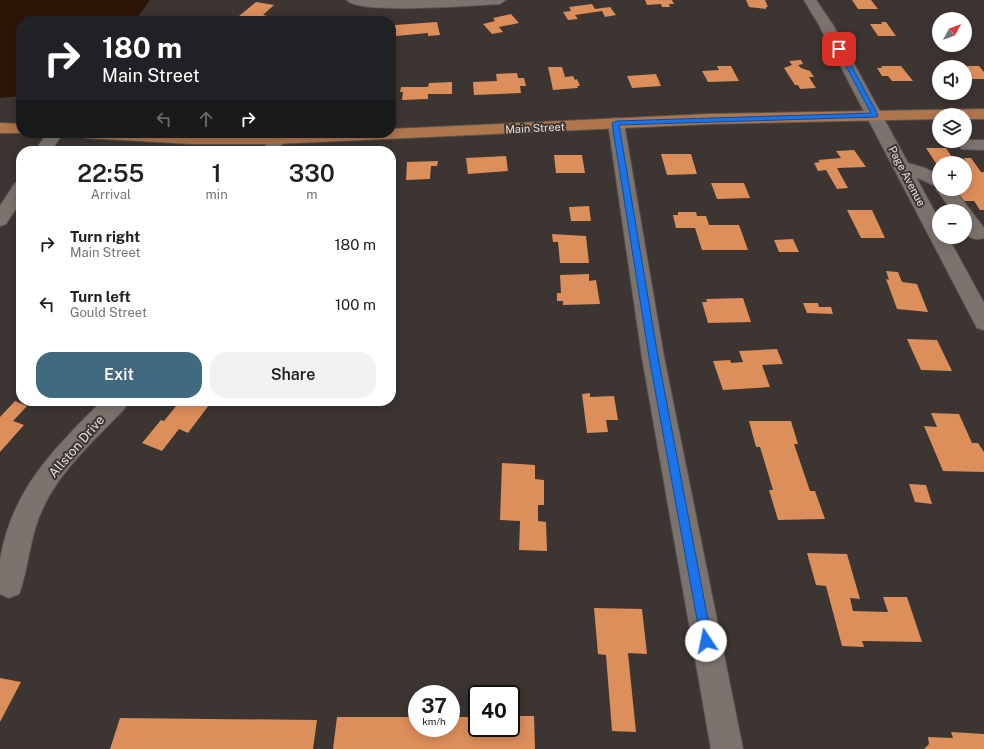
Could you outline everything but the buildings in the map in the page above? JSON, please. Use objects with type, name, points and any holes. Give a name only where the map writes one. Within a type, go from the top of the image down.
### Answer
[{"type":"main road","name":"Main Street","points":[[396,137],[616,123],[875,115],[984,114]]},
{"type":"main road","points":[[0,128],[16,129]]},
{"type":"main road","name":"Main Street","points":[[192,138],[273,145],[382,138]]},
{"type":"street","points":[[353,0],[388,5],[500,0]]},
{"type":"street","name":"Page Avenue","points":[[810,0],[826,25],[932,224]]},
{"type":"street","points":[[616,123],[653,357],[727,749]]},
{"type":"street","points":[[972,145],[984,145]]},
{"type":"street","points":[[902,167],[920,172],[932,178]]},
{"type":"street","points":[[0,220],[16,195]]},
{"type":"street","points":[[950,196],[957,204]]},
{"type":"street","name":"Page Avenue","points":[[943,244],[984,322]]},
{"type":"street","name":"Allston Drive","points":[[9,584],[14,553],[25,520],[40,490],[57,464],[112,406]]},
{"type":"shaded area","points":[[0,0],[150,0],[139,16],[16,16],[16,96],[0,98]]},
{"type":"route","points":[[706,641],[653,357],[616,123],[875,115],[839,49]]}]
